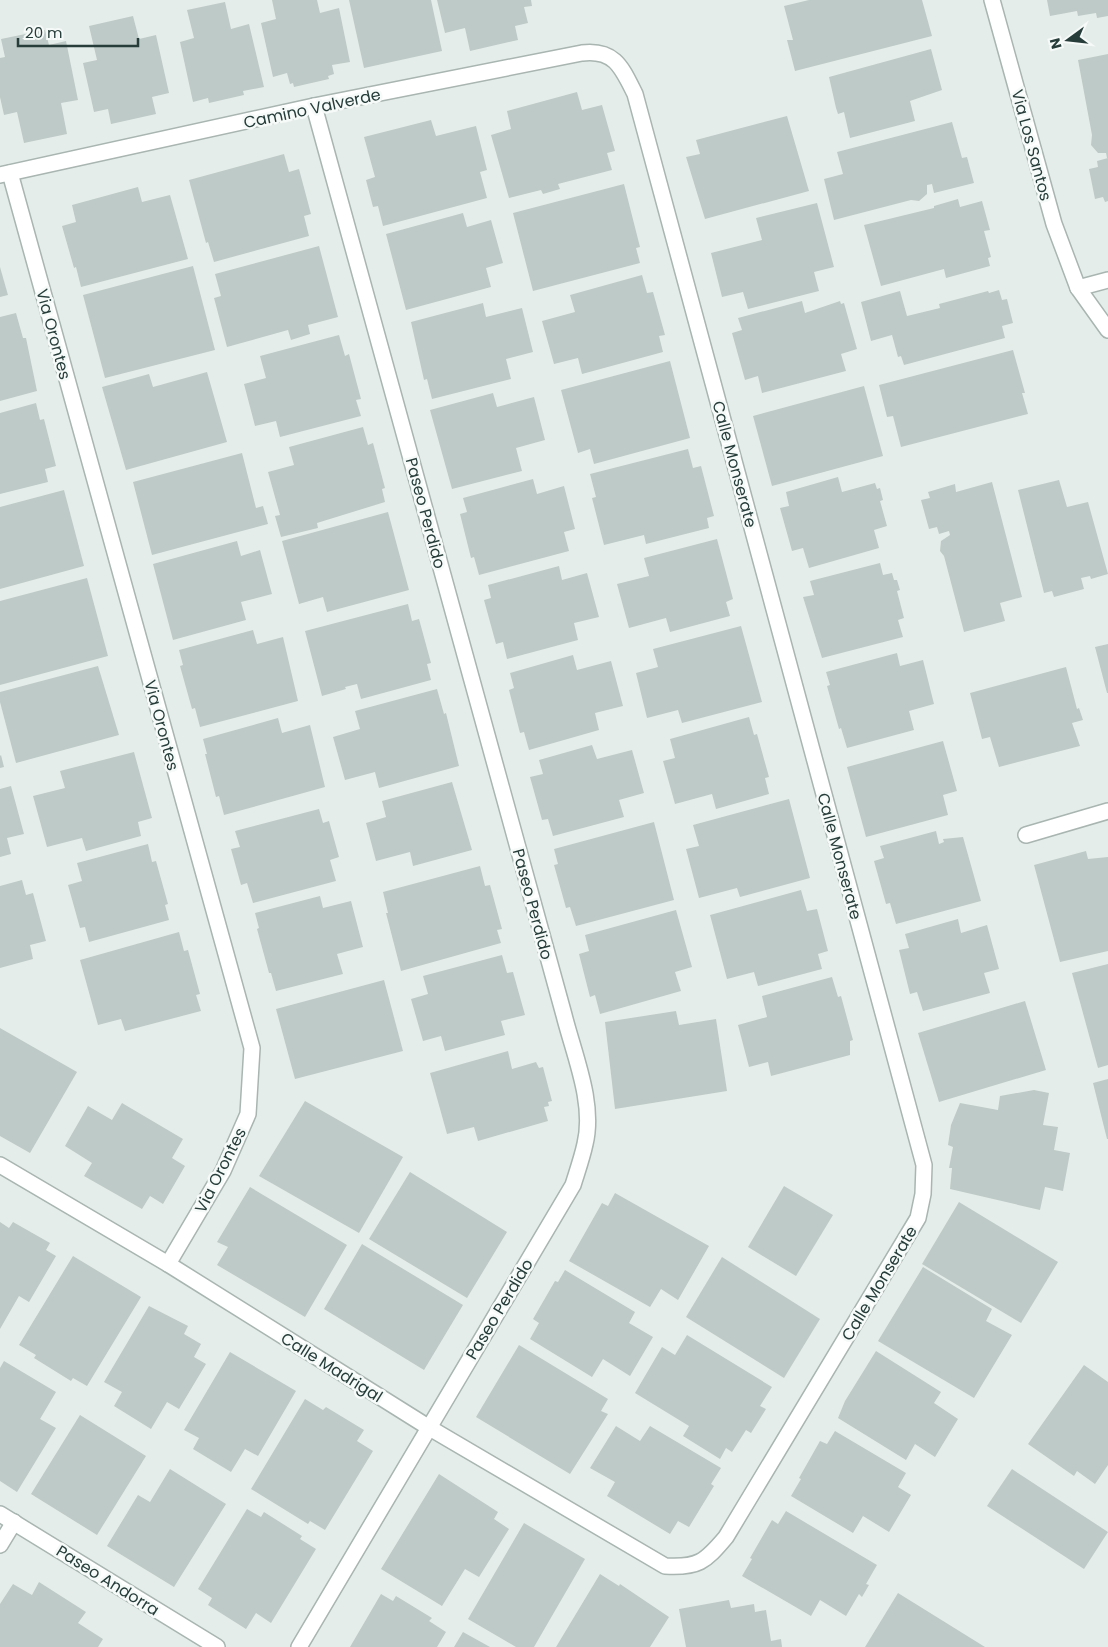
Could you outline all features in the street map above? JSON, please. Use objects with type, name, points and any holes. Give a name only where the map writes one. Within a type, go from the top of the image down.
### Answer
[{"type":"street","name":"Via Los Santos","points":[[992,0],[1054,224],[1078,288],[1108,330]]},
{"type":"street","name":"Camino Valverde","points":[[5,174],[314,106],[595,52],[607,55],[622,66]]},
{"type":"street","name":"Calle Monserate","points":[[622,66],[635,94],[924,1166],[923,1194],[918,1218],[726,1537],[706,1560],[686,1567],[665,1566]]},
{"type":"street","name":"Paseo Perdido","points":[[300,1647],[573,1185],[586,1143],[588,1118],[582,1082],[314,106]]},
{"type":"street","name":"Via Orontes","points":[[5,174],[252,1048],[248,1114],[223,1171],[168,1264]]},
{"type":"street","points":[[1078,288],[1108,280]]},
{"type":"street","points":[[1026,835],[1108,811]]},
{"type":"street","name":"Calle Madrigal","points":[[0,1165],[168,1264],[428,1428],[665,1566]]},
{"type":"street","name":"Paseo Andorra","points":[[0,1514],[217,1647]]},
{"type":"street","points":[[0,1545],[14,1522]]},
{"type":"building","points":[[272,0],[317,0],[320,13],[339,8],[350,62],[332,65],[334,74],[328,76],[329,79],[294,87],[293,83],[290,84],[287,73],[273,77],[261,23],[276,19]]},
{"type":"building","points":[[349,0],[431,0],[442,51],[364,68]]},
{"type":"building","points":[[437,0],[531,0],[532,6],[524,7],[528,23],[515,26],[518,40],[470,51],[465,28],[445,33]]},
{"type":"building","points":[[809,0],[922,0],[932,36],[795,71],[787,40],[793,40],[784,6]]},
{"type":"building","points":[[1047,0],[1108,0],[1108,16],[1097,18],[1096,13],[1078,16],[1077,11],[1050,16]]},
{"type":"building","points":[[225,2],[231,29],[249,24],[264,87],[243,91],[244,95],[209,103],[208,98],[193,102],[180,42],[194,38],[187,10]]},
{"type":"building","points":[[133,16],[139,39],[156,35],[169,93],[152,97],[156,114],[111,124],[108,109],[94,112],[83,63],[97,60],[89,26]]},
{"type":"building","points":[[45,30],[49,45],[66,41],[78,100],[61,103],[67,134],[24,143],[17,112],[4,115],[0,97],[0,58],[5,57],[1,39]]},
{"type":"building","points":[[931,49],[942,90],[910,101],[915,121],[850,138],[844,112],[838,114],[829,77]]},
{"type":"building","points":[[1108,54],[1107,158],[1106,153],[1098,153],[1091,145],[1092,135],[1078,60]]},
{"type":"building","points":[[577,92],[582,110],[602,105],[615,151],[607,153],[612,170],[558,184],[560,189],[543,194],[541,190],[509,198],[491,135],[511,129],[507,111]]},
{"type":"building","points":[[787,116],[809,191],[705,219],[686,157],[700,154],[696,140]]},
{"type":"building","points":[[431,120],[436,136],[476,126],[487,170],[480,172],[487,198],[383,226],[378,206],[373,207],[366,180],[375,177],[364,137]]},
{"type":"building","points":[[952,122],[962,158],[967,157],[974,183],[934,193],[932,184],[927,185],[927,194],[919,201],[911,200],[834,220],[824,179],[843,174],[837,152]]},
{"type":"building","points":[[284,154],[289,172],[299,169],[311,214],[304,216],[309,236],[214,262],[208,242],[206,243],[189,180]]},
{"type":"building","points":[[1108,158],[1108,201],[1105,202],[1103,197],[1095,199],[1089,169],[1098,167],[1097,161]]},
{"type":"building","points":[[624,184],[640,247],[636,248],[640,263],[533,291],[513,213]]},
{"type":"building","points":[[138,187],[142,202],[170,195],[188,259],[81,287],[62,226],[76,222],[72,205]]},
{"type":"building","points":[[958,199],[960,207],[982,201],[990,230],[984,231],[991,257],[988,258],[990,266],[946,278],[944,269],[881,286],[864,225],[934,208],[934,206]]},
{"type":"building","points":[[817,203],[834,267],[814,272],[819,291],[748,309],[743,292],[722,297],[711,253],[762,240],[756,218]]},
{"type":"building","points":[[463,213],[467,227],[491,220],[503,263],[486,268],[491,287],[406,310],[386,234]]},
{"type":"building","points":[[319,246],[338,317],[308,325],[310,334],[291,340],[288,330],[227,347],[214,298],[221,296],[215,274]]},
{"type":"building","points":[[193,266],[215,350],[105,378],[83,295]]},
{"type":"building","points":[[0,267],[8,295],[0,297]]},
{"type":"building","points":[[642,275],[647,293],[653,292],[665,335],[659,336],[663,352],[582,374],[578,358],[554,364],[542,321],[575,312],[570,295]]},
{"type":"building","points":[[999,290],[1002,300],[1007,299],[1013,323],[1002,326],[1005,338],[904,365],[901,356],[898,357],[892,335],[871,341],[861,302],[900,291],[907,316],[940,308],[939,304],[988,291],[989,293]]},
{"type":"building","points":[[802,301],[805,313],[840,301],[841,304],[844,303],[857,349],[841,354],[846,371],[762,393],[758,376],[745,380],[732,333],[742,330],[738,318]]},
{"type":"building","points":[[483,303],[486,317],[522,308],[533,352],[506,359],[511,379],[432,399],[427,379],[424,380],[411,322]]},
{"type":"building","points":[[16,313],[23,338],[26,338],[37,391],[0,401],[0,317]]},
{"type":"building","points":[[339,335],[345,356],[349,354],[361,399],[356,400],[361,416],[280,437],[276,421],[255,426],[244,384],[266,378],[260,356]]},
{"type":"building","points":[[1013,350],[1025,393],[1022,393],[1028,414],[901,447],[893,416],[887,417],[879,385]]},
{"type":"building","points":[[670,361],[690,438],[594,464],[590,449],[578,453],[561,390]]},
{"type":"building","points":[[207,372],[227,442],[126,470],[102,387],[149,374],[153,387]]},
{"type":"building","points":[[864,386],[883,456],[772,486],[753,416]]},
{"type":"building","points":[[493,393],[497,407],[534,397],[545,440],[516,448],[522,471],[452,489],[430,410]]},
{"type":"building","points":[[36,403],[40,420],[44,419],[56,466],[45,469],[48,482],[0,494],[0,413]]},
{"type":"building","points":[[363,427],[368,445],[373,443],[385,488],[382,489],[385,502],[317,523],[318,528],[281,537],[275,516],[280,515],[268,472],[294,465],[289,447]]},
{"type":"building","points":[[688,449],[693,468],[701,466],[714,516],[707,518],[709,528],[646,544],[644,535],[604,545],[592,498],[596,497],[590,474]]},
{"type":"building","points":[[242,453],[256,508],[263,506],[268,524],[152,555],[133,482]]},
{"type":"building","points":[[838,477],[842,492],[875,483],[877,489],[880,488],[883,500],[880,501],[887,526],[874,530],[879,548],[809,568],[803,548],[792,551],[780,508],[789,506],[786,492]]},
{"type":"building","points":[[533,479],[537,494],[564,486],[575,529],[564,532],[569,551],[479,575],[474,557],[471,558],[460,514],[467,512],[463,498]]},
{"type":"building","points":[[1059,480],[1067,507],[1088,502],[1108,574],[1091,579],[1090,576],[1081,578],[1084,589],[1054,597],[1052,591],[1044,593],[1018,490]]},
{"type":"building","points":[[992,482],[1022,597],[1000,603],[1005,621],[964,632],[944,556],[940,551],[941,541],[950,535],[949,531],[939,534],[937,527],[929,529],[921,500],[930,498],[928,492],[955,484],[956,492]]},
{"type":"building","points":[[64,490],[84,566],[0,589],[0,507]]},
{"type":"building","points":[[388,512],[409,590],[327,612],[323,597],[299,604],[282,541]]},
{"type":"building","points":[[717,539],[733,599],[726,602],[730,616],[670,632],[666,618],[629,628],[617,584],[649,576],[644,558]]},
{"type":"building","points":[[237,541],[241,556],[260,550],[272,594],[241,602],[246,620],[173,640],[153,564]]},
{"type":"building","points":[[880,563],[883,575],[892,573],[894,580],[897,580],[900,590],[897,591],[904,618],[898,620],[903,637],[822,658],[803,597],[814,595],[810,581]]},
{"type":"building","points":[[559,566],[562,580],[587,573],[599,617],[574,623],[578,640],[507,659],[503,642],[496,644],[484,600],[491,598],[488,585]]},
{"type":"building","points":[[87,578],[108,656],[0,685],[0,601]]},
{"type":"building","points":[[408,604],[412,621],[419,619],[431,663],[427,664],[431,680],[361,699],[357,684],[322,696],[305,631]]},
{"type":"building","points":[[741,626],[762,702],[682,723],[678,710],[647,718],[636,673],[658,667],[653,649]]},
{"type":"building","points":[[253,630],[257,644],[283,637],[298,701],[200,727],[195,708],[192,709],[180,666],[183,665],[179,650]]},
{"type":"building","points":[[1108,644],[1108,693],[1107,693],[1095,647]]},
{"type":"building","points":[[897,653],[900,666],[923,660],[934,704],[909,711],[914,730],[847,748],[841,728],[839,729],[827,686],[830,685],[826,672]]},
{"type":"building","points":[[573,655],[577,670],[611,661],[623,706],[595,713],[599,730],[529,750],[524,732],[520,733],[509,690],[514,688],[510,673]]},
{"type":"building","points":[[98,666],[119,735],[16,763],[0,702],[0,692]]},
{"type":"building","points":[[1066,667],[1077,709],[1079,708],[1083,720],[1072,723],[1080,746],[999,767],[990,737],[982,739],[970,693]]},
{"type":"building","points":[[437,689],[444,714],[446,713],[459,766],[379,788],[375,772],[345,780],[333,737],[360,729],[355,711]]},
{"type":"building","points":[[749,717],[754,735],[757,734],[769,777],[765,778],[769,794],[716,809],[712,794],[675,804],[663,761],[675,758],[670,739]]},
{"type":"building","points":[[278,718],[282,733],[310,725],[325,787],[224,815],[219,796],[216,797],[203,739]]},
{"type":"building","points":[[943,741],[957,791],[943,795],[948,815],[866,837],[847,767]]},
{"type":"building","points":[[592,745],[597,759],[632,750],[644,793],[619,800],[624,817],[553,836],[548,819],[542,820],[530,777],[543,774],[539,760]]},
{"type":"building","points":[[134,752],[152,818],[138,822],[141,836],[86,851],[82,838],[47,847],[33,796],[65,788],[60,771]]},
{"type":"building","points":[[0,756],[4,767],[0,768]]},
{"type":"building","points":[[452,782],[472,850],[413,866],[410,852],[376,861],[366,823],[386,817],[382,801]]},
{"type":"building","points":[[11,786],[24,834],[7,838],[11,854],[0,857],[0,789]]},
{"type":"building","points":[[789,799],[810,878],[740,897],[737,888],[699,898],[686,849],[699,846],[693,825]]},
{"type":"building","points":[[319,809],[323,823],[329,821],[339,857],[330,860],[336,881],[253,903],[247,883],[241,885],[231,849],[240,847],[235,831]]},
{"type":"building","points":[[654,822],[674,900],[576,926],[570,907],[566,908],[554,865],[558,864],[554,849]]},
{"type":"building","points":[[936,831],[939,844],[944,842],[943,839],[963,837],[981,901],[896,924],[890,903],[886,904],[874,861],[884,858],[880,846]]},
{"type":"building","points":[[148,844],[152,862],[156,861],[168,904],[165,905],[169,920],[89,942],[85,927],[80,928],[68,885],[82,881],[77,863]]},
{"type":"building","points":[[1086,851],[1088,859],[1108,857],[1108,951],[1060,962],[1034,865]]},
{"type":"building","points":[[480,866],[485,886],[490,885],[502,929],[497,930],[501,943],[401,971],[386,913],[388,913],[383,892]]},
{"type":"building","points":[[22,880],[26,895],[33,893],[46,941],[30,945],[33,959],[0,968],[0,886]]},
{"type":"building","points":[[801,890],[807,911],[817,909],[828,951],[818,954],[822,969],[758,986],[754,972],[727,979],[710,915]]},
{"type":"building","points":[[320,896],[323,908],[351,901],[363,947],[337,954],[343,974],[276,991],[257,929],[259,928],[255,913]]},
{"type":"building","points":[[676,910],[692,967],[675,972],[681,991],[600,1014],[595,995],[590,997],[579,954],[589,951],[585,935]]},
{"type":"building","points":[[958,919],[961,933],[987,925],[999,969],[984,973],[990,993],[923,1011],[917,992],[910,994],[899,950],[909,948],[905,934]]},
{"type":"building","points":[[179,932],[184,951],[188,950],[200,994],[196,995],[201,1011],[125,1031],[121,1019],[98,1025],[80,960]]},
{"type":"building","points":[[502,955],[507,973],[513,972],[525,1015],[501,1021],[505,1035],[445,1051],[441,1036],[423,1041],[411,999],[428,994],[423,976]]},
{"type":"building","points":[[1108,964],[1108,1065],[1098,1068],[1072,973]]},
{"type":"building","points":[[832,977],[838,997],[841,996],[853,1040],[850,1041],[850,1055],[771,1076],[768,1062],[749,1067],[738,1025],[767,1017],[762,996]]},
{"type":"building","points":[[384,980],[403,1051],[295,1079],[276,1009]]},
{"type":"building","points":[[1025,1001],[1046,1070],[939,1102],[918,1033]]},
{"type":"building","points":[[676,1011],[679,1025],[716,1019],[727,1091],[615,1109],[605,1022]]},
{"type":"building","points":[[0,1028],[77,1072],[30,1153],[0,1136]]},
{"type":"building","points":[[508,1051],[512,1069],[536,1062],[539,1068],[543,1067],[552,1101],[548,1102],[549,1106],[544,1107],[548,1121],[478,1141],[474,1127],[447,1134],[430,1073]]},
{"type":"building","points":[[1108,1079],[1108,1139],[1107,1139],[1093,1083]]},
{"type":"building","points":[[1034,1090],[1049,1093],[1043,1125],[1058,1127],[1054,1150],[1070,1153],[1063,1191],[1045,1187],[1040,1210],[950,1189],[952,1168],[949,1168],[953,1147],[948,1145],[951,1125],[960,1103],[998,1110],[1000,1096]]},
{"type":"building","points":[[305,1101],[403,1157],[359,1233],[259,1176]]},
{"type":"building","points":[[122,1103],[183,1139],[172,1158],[185,1166],[163,1204],[150,1196],[142,1209],[84,1176],[92,1163],[65,1146],[88,1106],[112,1120]]},
{"type":"building","points":[[410,1172],[507,1232],[467,1298],[369,1239]]},
{"type":"building","points":[[784,1186],[833,1215],[796,1276],[748,1247]]},
{"type":"building","points":[[250,1187],[347,1245],[305,1317],[217,1265],[228,1247],[217,1242]]},
{"type":"building","points":[[615,1193],[709,1246],[678,1300],[661,1289],[650,1307],[569,1261],[602,1203],[608,1206]]},
{"type":"building","points":[[959,1202],[1058,1262],[1021,1323],[922,1264]]},
{"type":"building","points":[[0,1222],[9,1228],[13,1222],[50,1243],[46,1250],[56,1256],[29,1302],[19,1296],[0,1329]]},
{"type":"building","points":[[362,1244],[463,1305],[424,1370],[324,1309]]},
{"type":"building","points":[[73,1256],[141,1297],[87,1386],[73,1378],[71,1381],[34,1358],[36,1355],[19,1345]]},
{"type":"building","points":[[722,1257],[820,1319],[784,1378],[686,1317]]},
{"type":"building","points":[[923,1267],[992,1309],[986,1321],[1012,1335],[974,1398],[878,1341]]},
{"type":"building","points":[[565,1270],[635,1312],[629,1323],[653,1337],[630,1376],[603,1359],[592,1377],[530,1339],[539,1323],[533,1319],[555,1281],[558,1282]]},
{"type":"building","points":[[149,1306],[188,1326],[184,1334],[201,1344],[194,1357],[206,1364],[179,1409],[167,1402],[151,1429],[114,1406],[122,1392],[104,1382]]},
{"type":"building","points":[[687,1335],[772,1387],[760,1406],[766,1409],[751,1433],[746,1430],[732,1452],[726,1448],[720,1459],[683,1436],[689,1426],[635,1393],[662,1347],[675,1355]]},
{"type":"building","points":[[519,1345],[608,1399],[601,1411],[608,1414],[570,1474],[476,1417]]},
{"type":"building","points":[[876,1351],[941,1392],[934,1403],[958,1419],[935,1457],[915,1444],[906,1460],[838,1418],[845,1401]]},
{"type":"building","points":[[230,1352],[296,1391],[258,1456],[245,1449],[231,1472],[193,1449],[199,1438],[184,1430]]},
{"type":"building","points":[[4,1361],[56,1392],[40,1419],[56,1428],[17,1492],[0,1481],[0,1368]]},
{"type":"building","points":[[1084,1365],[1108,1382],[1108,1465],[1095,1484],[1077,1471],[1074,1476],[1028,1444]]},
{"type":"building","points":[[305,1399],[323,1410],[326,1407],[364,1430],[357,1441],[373,1451],[325,1530],[310,1521],[308,1524],[251,1489]]},
{"type":"building","points":[[80,1415],[146,1456],[97,1535],[31,1494]]},
{"type":"building","points":[[616,1426],[640,1441],[650,1426],[721,1468],[711,1484],[714,1486],[689,1527],[678,1521],[670,1534],[607,1496],[615,1482],[590,1468]]},
{"type":"building","points":[[835,1431],[906,1473],[898,1487],[911,1495],[889,1532],[863,1516],[853,1533],[791,1496],[820,1441],[827,1444]]},
{"type":"building","points":[[170,1469],[226,1504],[174,1587],[107,1546],[138,1495],[150,1502]]},
{"type":"building","points":[[1012,1469],[1108,1532],[1084,1569],[987,1506]]},
{"type":"building","points":[[439,1474],[498,1512],[494,1519],[509,1529],[479,1577],[465,1569],[442,1606],[381,1569]]},
{"type":"building","points":[[247,1509],[261,1517],[264,1512],[302,1536],[300,1539],[316,1549],[271,1623],[256,1613],[246,1629],[208,1605],[212,1598],[198,1589]]},
{"type":"building","points":[[786,1511],[877,1565],[866,1584],[869,1585],[862,1597],[859,1594],[846,1616],[820,1600],[811,1616],[742,1576],[772,1520],[778,1524]]},
{"type":"building","points":[[524,1523],[585,1559],[534,1647],[516,1647],[468,1619]]},
{"type":"building","points":[[600,1574],[619,1586],[620,1584],[669,1617],[650,1647],[556,1647]]},
{"type":"building","points":[[39,1582],[86,1612],[78,1623],[103,1639],[98,1647],[0,1647],[0,1604],[13,1584],[32,1595]]},
{"type":"building","points":[[898,1593],[985,1647],[865,1647]]},
{"type":"building","points":[[381,1594],[393,1601],[396,1596],[432,1618],[429,1621],[446,1632],[437,1647],[350,1647]]},
{"type":"building","points":[[729,1600],[731,1608],[754,1604],[755,1612],[766,1610],[771,1641],[781,1639],[782,1647],[686,1647],[679,1609]]},
{"type":"building","points":[[463,1632],[490,1647],[454,1647]]}]
